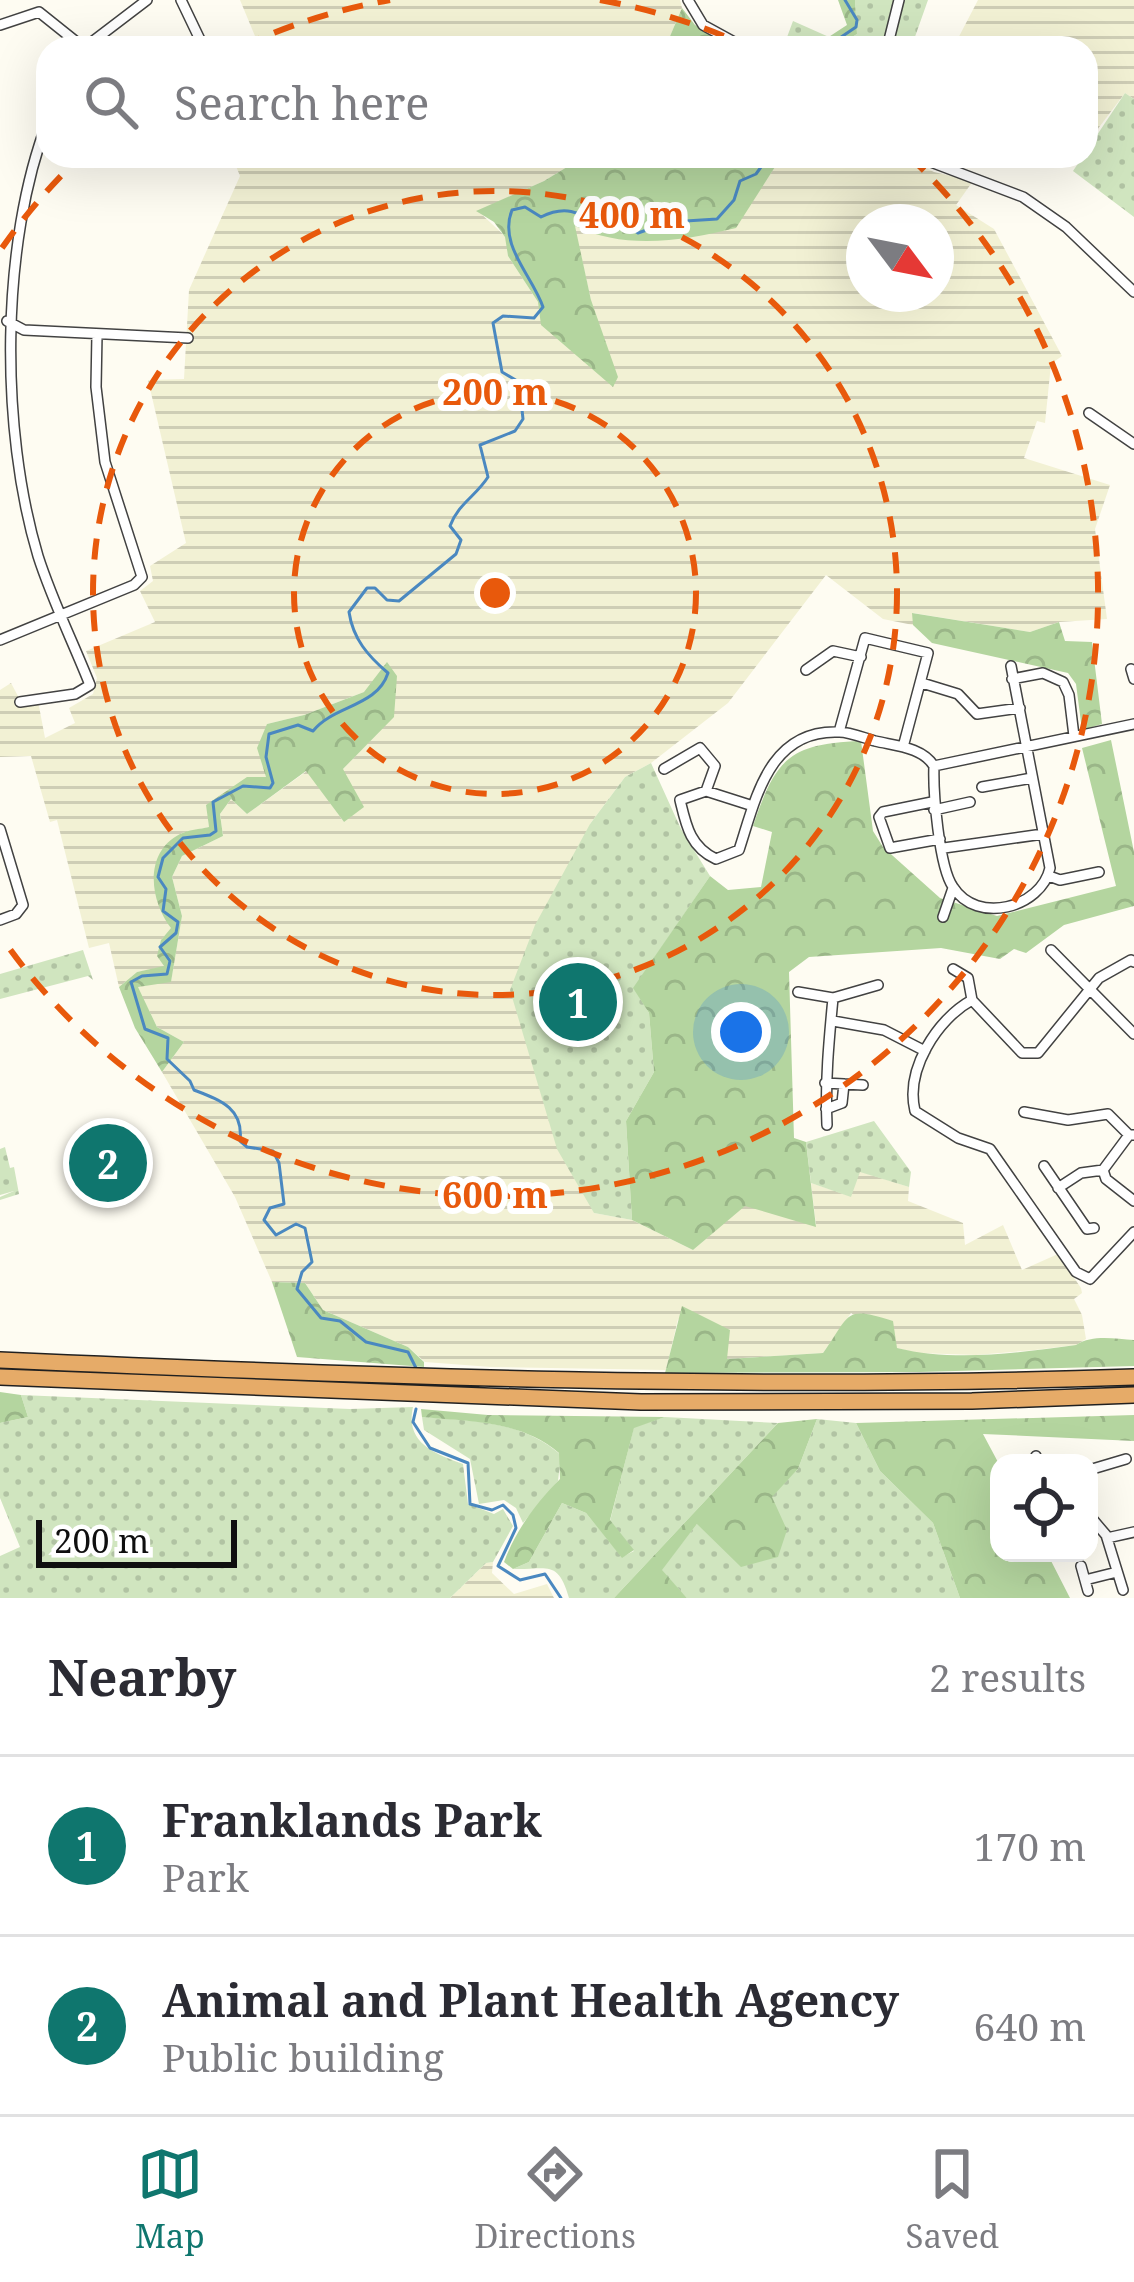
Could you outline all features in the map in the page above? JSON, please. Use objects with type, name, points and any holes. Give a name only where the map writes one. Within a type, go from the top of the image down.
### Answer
[{"type":"highway","points":[[0,1360],[414,1387],[1134,1377]]},
{"type":"highway","points":[[0,1377],[808,1402],[1134,1396]]},
{"type":"street","points":[[100,36],[147,0]]},
{"type":"street","points":[[181,0],[198,36]]},
{"type":"street","points":[[688,0],[703,25],[723,36]]},
{"type":"street","points":[[890,36],[899,0]]},
{"type":"street","points":[[0,25],[39,12],[69,36]]},
{"type":"street","points":[[20,702],[75,694],[90,686],[38,558],[20,492],[4,365],[8,321],[4,295],[36,154]]},
{"type":"street","points":[[947,168],[1023,196],[1066,227],[1134,292]]},
{"type":"street","points":[[8,321],[24,331],[188,338]]},
{"type":"street","points":[[7,343],[24,331]]},
{"type":"street","points":[[0,640],[140,579],[105,461],[96,387],[97,334]]},
{"type":"street","points":[[1089,412],[1134,444]]},
{"type":"street","points":[[839,732],[865,638],[928,653],[903,747]]},
{"type":"street","points":[[806,670],[832,651],[861,657]]},
{"type":"street","points":[[953,888],[966,900],[991,909],[1030,900],[1049,875],[1011,666]]},
{"type":"street","points":[[1012,679],[1043,673],[1063,682],[1074,736]]},
{"type":"street","points":[[922,683],[958,694],[977,714],[1020,709]]},
{"type":"street","points":[[934,766],[1134,724]]},
{"type":"street","points":[[753,806],[706,791],[680,800],[687,831],[702,853],[722,857],[739,850],[764,774],[801,739],[839,732],[903,747],[931,760],[933,806],[953,888],[943,916]]},
{"type":"street","points":[[664,769],[700,748],[715,766],[706,791]]},
{"type":"street","points":[[982,788],[1032,778]]},
{"type":"street","points":[[970,802],[883,812],[879,818],[885,843],[892,848],[1042,834]]},
{"type":"street","points":[[0,830],[23,905],[16,914],[0,920]]},
{"type":"street","points":[[1049,875],[1060,880],[1099,872]]},
{"type":"street","points":[[1051,950],[1134,1034]]},
{"type":"street","points":[[953,969],[968,978],[972,1000],[1030,1056],[1038,1054],[1099,978],[1134,962]]},
{"type":"street","points":[[798,992],[833,998],[878,985]]},
{"type":"street","points":[[827,1125],[827,1029],[833,1021],[833,998]]},
{"type":"street","points":[[972,1000],[952,1015],[925,1051],[914,1085],[915,1111],[958,1138],[990,1148],[1084,1278],[1099,1271],[1134,1232]]},
{"type":"street","points":[[833,1021],[884,1030],[925,1051]]},
{"type":"street","points":[[825,1083],[863,1084]]},
{"type":"street","points":[[826,1109],[842,1103],[844,1084]]},
{"type":"street","points":[[1024,1112],[1068,1120],[1108,1114],[1131,1135],[1103,1170],[1081,1173],[1058,1188]]},
{"type":"street","points":[[1044,1166],[1078,1219],[1088,1229],[1094,1228]]},
{"type":"street","points":[[1103,1170],[1106,1179],[1134,1201]]},
{"type":"street","points":[[1098,1468],[1122,1461],[1108,1448]]},
{"type":"street","points":[[1098,1528],[1106,1538],[1124,1595]]},
{"type":"street","points":[[1106,1538],[1134,1532]]},
{"type":"street","points":[[1081,1566],[1086,1585],[1117,1572]]},
{"type":"green space","points":[[240,0],[680,0],[682,8],[670,36],[255,36]]},
{"type":"green space","points":[[838,0],[855,0],[857,34],[830,36],[847,25]]},
{"type":"green space","points":[[855,0],[928,0],[915,36],[854,36]]},
{"type":"green space","points":[[978,0],[1134,0],[1134,99],[1125,93],[1098,129],[1098,36],[959,36]]},
{"type":"green space","points":[[682,8],[695,25],[714,36],[670,36]]},
{"type":"green space","points":[[793,21],[827,36],[787,36]]},
{"type":"green space","points":[[1125,93],[1134,99],[1134,217],[1073,171],[1098,168],[1098,134]]},
{"type":"green space","points":[[237,168],[565,168],[478,211],[506,237],[508,256],[538,302],[591,300],[574,225],[735,228],[774,168],[926,168],[973,181],[956,205],[994,229],[1062,356],[1051,364],[1045,423],[1037,421],[1024,458],[1110,485],[1095,529],[1107,619],[1059,622],[1030,632],[913,613],[913,625],[883,619],[826,575],[728,703],[651,763],[625,777],[590,824],[594,1213],[632,1220],[693,1250],[745,1205],[816,1225],[811,1183],[850,1196],[859,1171],[909,1187],[908,1201],[963,1223],[965,1245],[1003,1225],[1022,1270],[1058,1254],[1081,1288],[1074,1299],[1086,1339],[1076,1345],[976,1355],[917,1353],[897,1348],[851,1313],[823,1353],[726,1359],[678,1319],[666,1370],[491,1367],[425,1362],[408,1347],[323,1310],[305,1283],[272,1282],[235,1197],[162,1072],[184,1042],[157,1027],[137,986],[171,981],[182,916],[172,877],[182,856],[223,836],[220,814],[231,799],[247,814],[307,771],[344,822],[343,769],[393,717],[364,692],[267,724],[266,777],[207,805],[209,827],[182,833],[166,845],[172,928],[161,940],[164,967],[137,972],[119,987],[109,943],[89,948],[57,820],[50,822],[31,756],[0,757],[0,690],[11,683],[19,698],[38,701],[45,738],[75,723],[69,708],[93,694],[97,678],[86,651],[155,622],[140,591],[153,581],[150,566],[186,543],[148,380],[184,379],[189,290],[240,176]]},
{"type":"green space","points":[[565,168],[774,168],[736,228],[695,237],[634,241],[575,226],[591,300],[618,377],[613,387],[541,325],[538,302],[508,256],[505,237],[494,222],[476,211]]},
{"type":"green space","points":[[912,613],[1030,632],[1059,622],[1065,641],[1092,642],[1102,724],[1082,730],[1076,684],[1068,673],[932,643],[913,625]]},
{"type":"green space","points":[[387,662],[397,676],[394,717],[343,769],[364,807],[344,822],[306,771],[247,814],[231,799],[220,814],[223,836],[182,856],[172,877],[182,916],[171,982],[138,987],[157,1027],[184,1042],[162,1072],[135,1028],[119,987],[137,972],[164,966],[157,956],[171,928],[155,891],[160,853],[180,834],[209,827],[206,805],[247,777],[266,777],[257,748],[267,724],[364,692]]},
{"type":"green space","points":[[1111,740],[1134,852],[1134,906],[1064,925],[1026,953],[1014,949],[1000,959],[941,948],[809,957],[789,972],[794,1138],[806,1142],[816,1227],[745,1206],[693,1250],[632,1220],[626,1121],[654,1072],[649,1013],[633,988],[710,876],[728,890],[761,887],[772,832],[753,826],[778,770],[801,751],[861,741],[873,831],[883,847],[940,898],[997,916],[1116,886],[1082,748]]},
{"type":"green space","points":[[651,763],[681,829],[710,876],[634,988],[649,1013],[654,1072],[626,1121],[632,1220],[594,1213],[557,1149],[510,990],[535,925],[590,824],[625,777]]},
{"type":"green space","points":[[83,950],[93,980],[88,976],[0,999],[0,974]]},
{"type":"green space","points":[[874,1121],[911,1172],[909,1187],[860,1172],[851,1197],[811,1183],[806,1142]]},
{"type":"green space","points":[[5,1147],[19,1194],[0,1200],[14,1191],[0,1195],[0,1149]]},
{"type":"green space","points":[[272,1282],[305,1283],[323,1310],[408,1347],[424,1367],[297,1357]]},
{"type":"green space","points":[[682,1306],[730,1330],[727,1359],[823,1353],[850,1316],[865,1314],[893,1321],[897,1348],[963,1355],[1009,1353],[1112,1338],[1134,1340],[1134,1366],[665,1373]]},
{"type":"green space","points":[[0,1392],[21,1395],[28,1417],[0,1423]]},
{"type":"green space","points":[[21,1395],[350,1409],[413,1407],[413,1430],[424,1445],[463,1464],[468,1504],[494,1514],[503,1509],[513,1526],[493,1562],[486,1563],[450,1598],[0,1598],[0,1556],[20,1547],[0,1498],[0,1423],[28,1417]]},
{"type":"green space","points":[[421,1409],[488,1415],[665,1417],[634,1428],[610,1520],[634,1550],[622,1558],[586,1513],[562,1503],[529,1562],[513,1569],[504,1562],[528,1518],[560,1479],[559,1453],[511,1428],[422,1417]]},
{"type":"green space","points":[[1134,1415],[1134,1441],[983,1434],[994,1454],[990,1454],[990,1562],[1052,1562],[1070,1598],[960,1598],[933,1523],[880,1471],[856,1423]]},
{"type":"green space","points":[[422,1417],[496,1424],[530,1435],[561,1455],[558,1481],[523,1523],[516,1508],[504,1500],[479,1504],[470,1459],[424,1430]]},
{"type":"green space","points":[[665,1417],[778,1423],[614,1598],[569,1598],[560,1577],[550,1569],[513,1569],[529,1562],[562,1503],[586,1513],[622,1557],[634,1551],[610,1521],[634,1427]]},
{"type":"green space","points":[[817,1419],[856,1423],[880,1471],[933,1523],[960,1598],[687,1598],[661,1570],[697,1524],[771,1497],[798,1469]]},
{"type":"green space","points":[[817,1419],[798,1469],[772,1497],[787,1530],[778,1557],[741,1567],[697,1524],[662,1570],[687,1598],[614,1598],[778,1423]]},
{"type":"green space","points":[[493,1562],[492,1573],[514,1594],[547,1584],[554,1598],[450,1598],[486,1563]]},
{"type":"waterway","points":[[843,36],[856,27],[857,20],[845,0]]},
{"type":"waterway","points":[[416,1368],[408,1352],[366,1342],[340,1321],[321,1318],[297,1289],[302,1272],[312,1262],[305,1228],[296,1224],[276,1235],[264,1220],[270,1208],[284,1204],[273,1151],[247,1147],[240,1141],[234,1113],[194,1090],[167,1059],[168,1038],[145,1029],[131,982],[167,974],[170,961],[160,947],[176,933],[178,922],[163,911],[166,889],[158,877],[163,858],[183,838],[216,831],[213,802],[243,786],[270,788],[269,734],[298,725],[313,731],[382,684],[388,673],[362,646],[349,612],[367,588],[399,601],[456,554],[461,540],[450,526],[488,477],[480,445],[515,431],[523,419],[519,382],[502,372],[493,323],[503,316],[534,318],[543,307],[513,248],[509,235],[512,210],[525,207],[541,217],[571,212],[599,224],[619,219],[638,233],[670,222],[717,219],[734,200],[740,181],[760,168]]},
{"type":"waterway","points":[[416,1409],[413,1422],[430,1448],[468,1463],[470,1504],[492,1510],[503,1505],[513,1515],[516,1528],[498,1566],[520,1580],[545,1574],[561,1598]]},
{"type":"place","name":"Franklands Park","points":[[578,1002]]},
{"type":"place","name":"Animal and Plant Health Agency","points":[[108,1163]]}]
